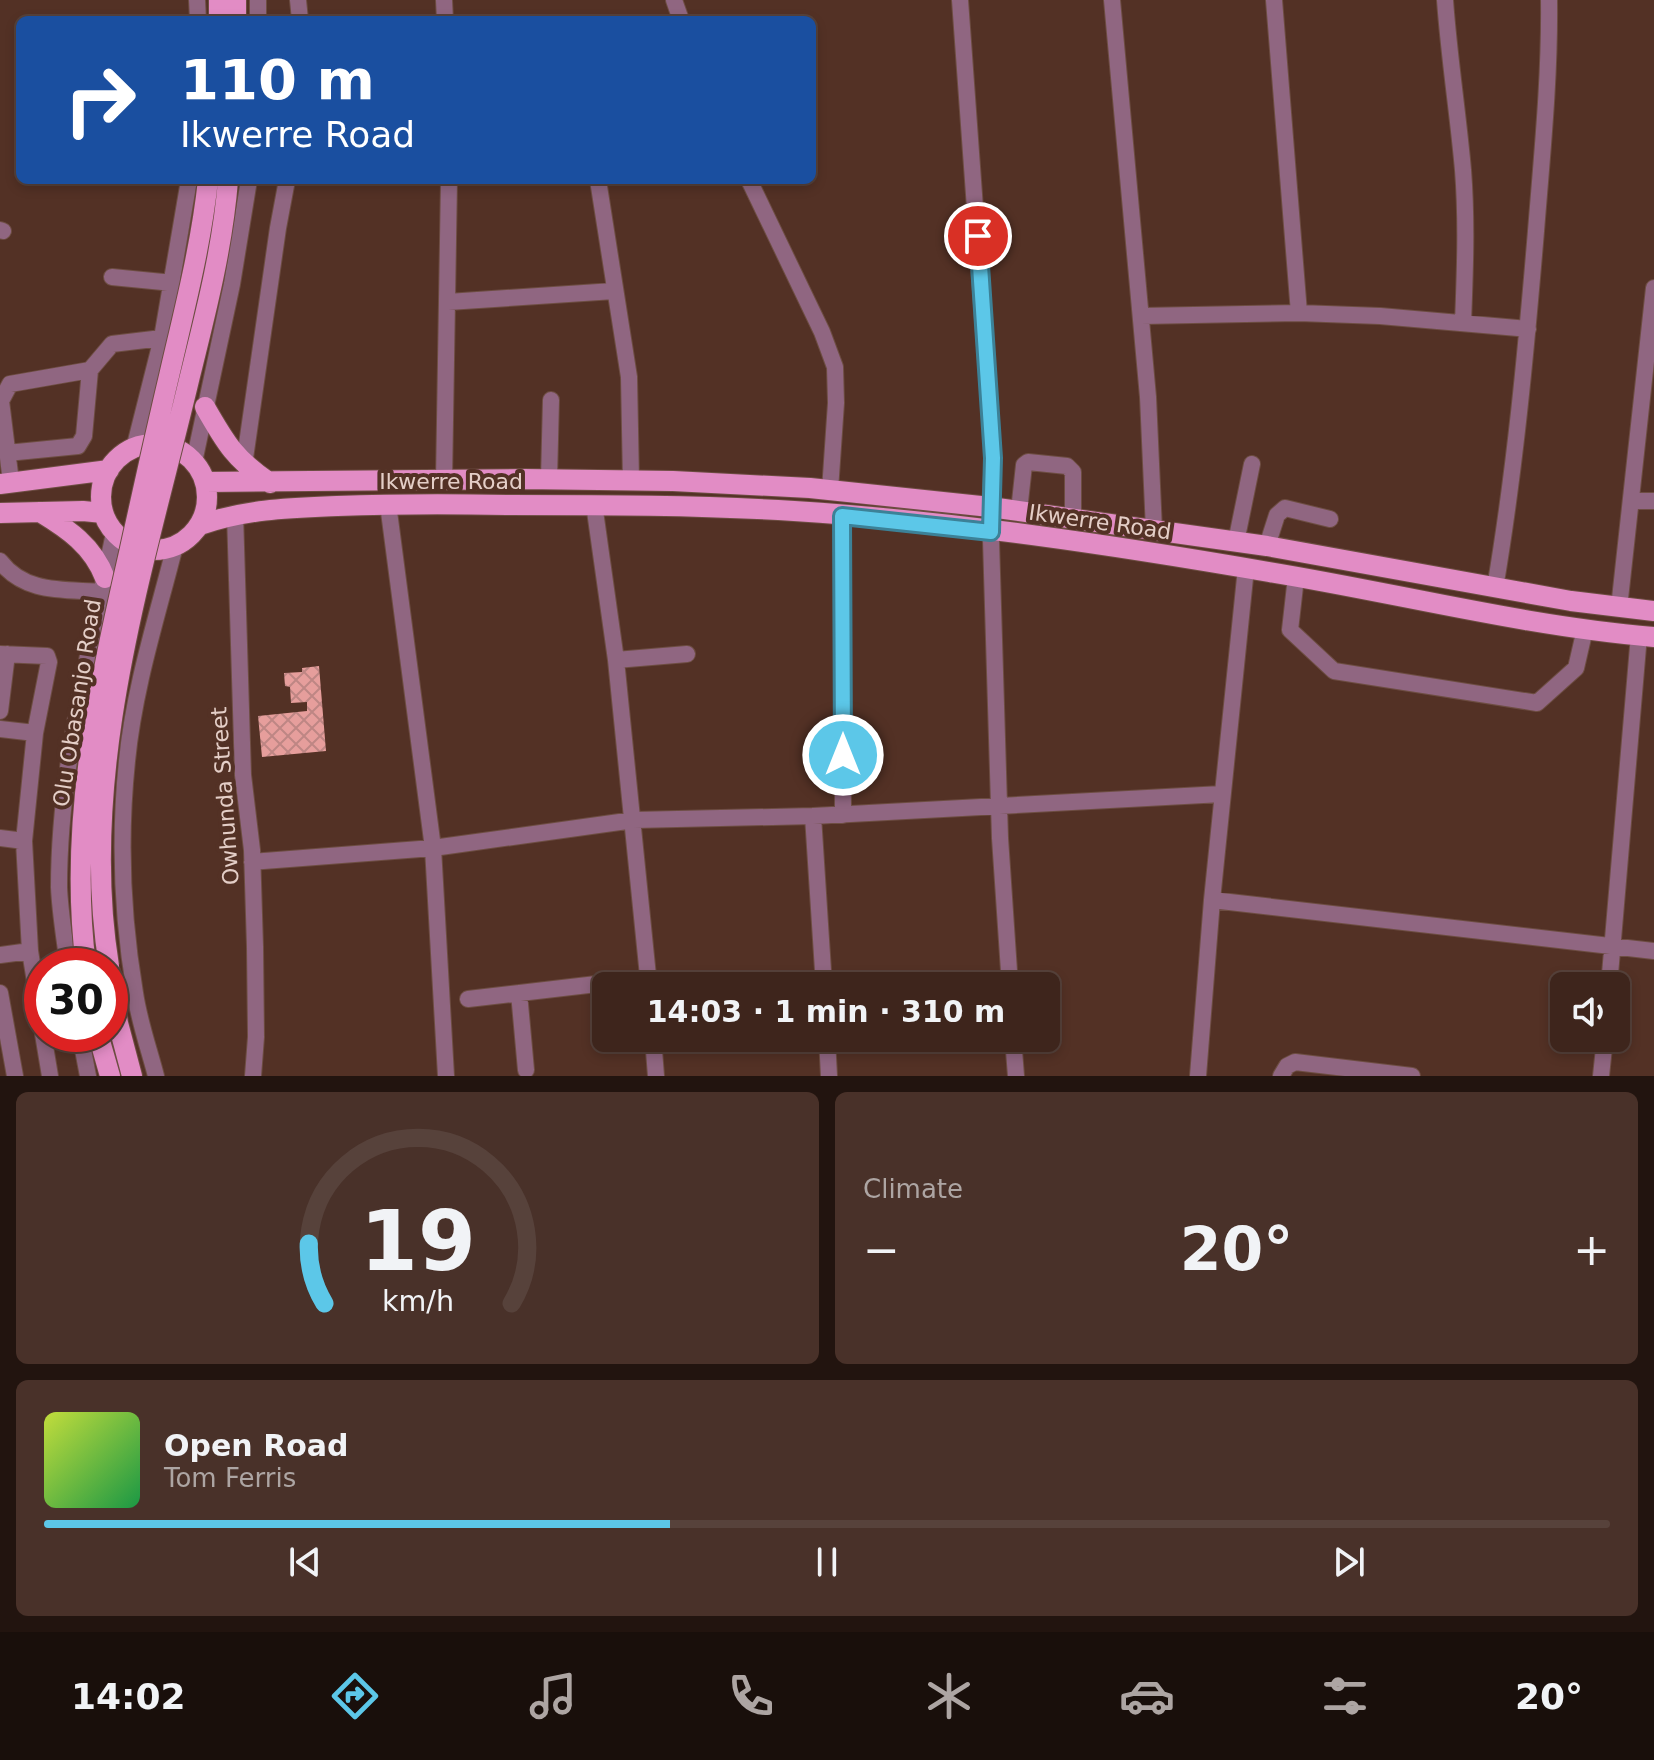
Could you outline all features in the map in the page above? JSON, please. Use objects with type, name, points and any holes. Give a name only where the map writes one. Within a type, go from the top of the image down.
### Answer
[{"type":"main road","points":[[150,499],[207,184]]},
{"type":"main road","points":[[150,499],[206,312],[226,209],[228,184]]},
{"type":"main road","points":[[205,407],[228,447],[244,465],[270,483]]},
{"type":"main road","points":[[144,445],[166,446],[194,462],[205,482],[207,504],[200,525],[185,541],[164,550],[142,550],[114,533],[103,513],[102,491],[115,461],[144,445]]},
{"type":"main road","points":[[5,483],[109,470]]},
{"type":"main road","name":"Ikwerre Road","points":[[205,482],[549,479],[830,490],[990,507],[1267,546],[1495,588],[1654,611]]},
{"type":"main road","name":"Olu Obasanjo Road","points":[[85,948],[80,884],[83,802],[93,723],[150,499]]},
{"type":"main road","name":"Olu Obasanjo Road","points":[[107,948],[101,889],[102,814],[109,740],[150,499]]},
{"type":"main road","name":"Ikwerre Road","points":[[200,525],[262,509],[388,504],[594,504],[768,510],[991,532],[1246,568],[1585,629],[1647,636]]},
{"type":"main road","points":[[40,512],[85,544],[99,563],[104,585]]},
{"type":"main road","points":[[0,513],[103,513]]},
{"type":"main road","points":[[103,1052],[110,1076]]},
{"type":"main road","points":[[126,1052],[132,1076]]},
{"type":"street","points":[[960,0],[993,458],[990,507],[999,806],[1009,972]]},
{"type":"street","points":[[1112,0],[1148,397],[1154,530]]},
{"type":"street","points":[[1274,0],[1299,313]]},
{"type":"street","points":[[1445,0],[1463,183],[1466,238],[1463,323]]},
{"type":"street","points":[[1495,588],[1509,505],[1528,329],[1549,0]]},
{"type":"street","points":[[134,449],[163,333],[188,184]]},
{"type":"street","points":[[194,462],[232,284],[248,184]]},
{"type":"street","points":[[244,465],[286,184]]},
{"type":"street","points":[[444,481],[449,184]]},
{"type":"street","points":[[599,184],[629,377],[631,481]]},
{"type":"street","points":[[751,184],[822,332],[835,367],[836,403],[830,490]]},
{"type":"street","points":[[112,277],[173,283]]},
{"type":"street","points":[[1619,608],[1654,288]]},
{"type":"street","points":[[448,302],[614,291]]},
{"type":"street","points":[[1141,316],[1299,313],[1380,316],[1528,329]]},
{"type":"street","points":[[163,333],[187,356],[209,354],[220,344]]},
{"type":"street","points":[[7,453],[78,446],[84,436],[90,370],[112,344],[163,333]]},
{"type":"street","points":[[5,483],[7,453],[1,401],[10,384],[90,370]]},
{"type":"street","points":[[549,479],[551,400]]},
{"type":"street","points":[[1019,511],[1024,465],[1028,462],[1067,466],[1073,472],[1073,519]]},
{"type":"street","points":[[1236,542],[1252,464]]},
{"type":"street","points":[[1631,501],[1654,501]]},
{"type":"street","points":[[388,504],[433,848],[446,1076]]},
{"type":"street","points":[[594,504],[616,660],[648,972]]},
{"type":"street","points":[[1267,546],[1277,515],[1285,508],[1330,519]]},
{"type":"street","name":"Owhunda Street","points":[[235,514],[243,775],[252,862],[256,1037],[253,1076]]},
{"type":"street","points":[[842,516],[843,815]]},
{"type":"street","points":[[66,948],[60,874],[70,762],[87,657],[114,533]]},
{"type":"street","points":[[156,1076],[135,995],[122,878],[127,760],[144,666],[175,546]]},
{"type":"street","points":[[0,561],[11,576],[40,588],[104,585]]},
{"type":"street","points":[[1198,1076],[1222,794],[1246,568]]},
{"type":"street","points":[[1296,577],[1290,630],[1334,671],[1537,703],[1576,668],[1585,629]]},
{"type":"street","points":[[1610,972],[1647,636]]},
{"type":"street","points":[[87,657],[100,642],[113,638],[137,650],[144,666]]},
{"type":"street","points":[[0,711],[4,654],[47,656],[49,662],[35,733],[24,841],[30,948]]},
{"type":"street","points":[[616,660],[687,654]]},
{"type":"street","points":[[0,729],[35,733]]},
{"type":"street","points":[[252,862],[433,848],[634,820],[843,815],[1222,794]]},
{"type":"street","points":[[813,816],[823,972]]},
{"type":"street","points":[[0,838],[24,841]]},
{"type":"street","points":[[1212,900],[1654,951]]},
{"type":"street","points":[[0,955],[24,952]]},
{"type":"street","points":[[468,999],[592,987]]},
{"type":"street","points":[[0,993],[15,1076]]},
{"type":"street","points":[[519,993],[526,1070]]},
{"type":"street","points":[[46,1052],[50,1076]]},
{"type":"street","points":[[83,1052],[87,1076]]},
{"type":"street","points":[[654,1052],[656,1076]]},
{"type":"street","points":[[828,1052],[829,1076]]},
{"type":"street","points":[[1014,1052],[1016,1076]]},
{"type":"street","points":[[1601,1076],[1604,1052]]},
{"type":"street","points":[[1281,1076],[1287,1066],[1295,1062],[1412,1076]]},
{"type":"building","points":[[319,666],[326,751],[262,757],[258,716],[307,711],[307,702],[291,703],[290,687],[285,686],[284,673],[302,672],[302,668]]},
{"type":"route","points":[[843,755],[842,516],[991,532],[993,458],[978,236]]}]
